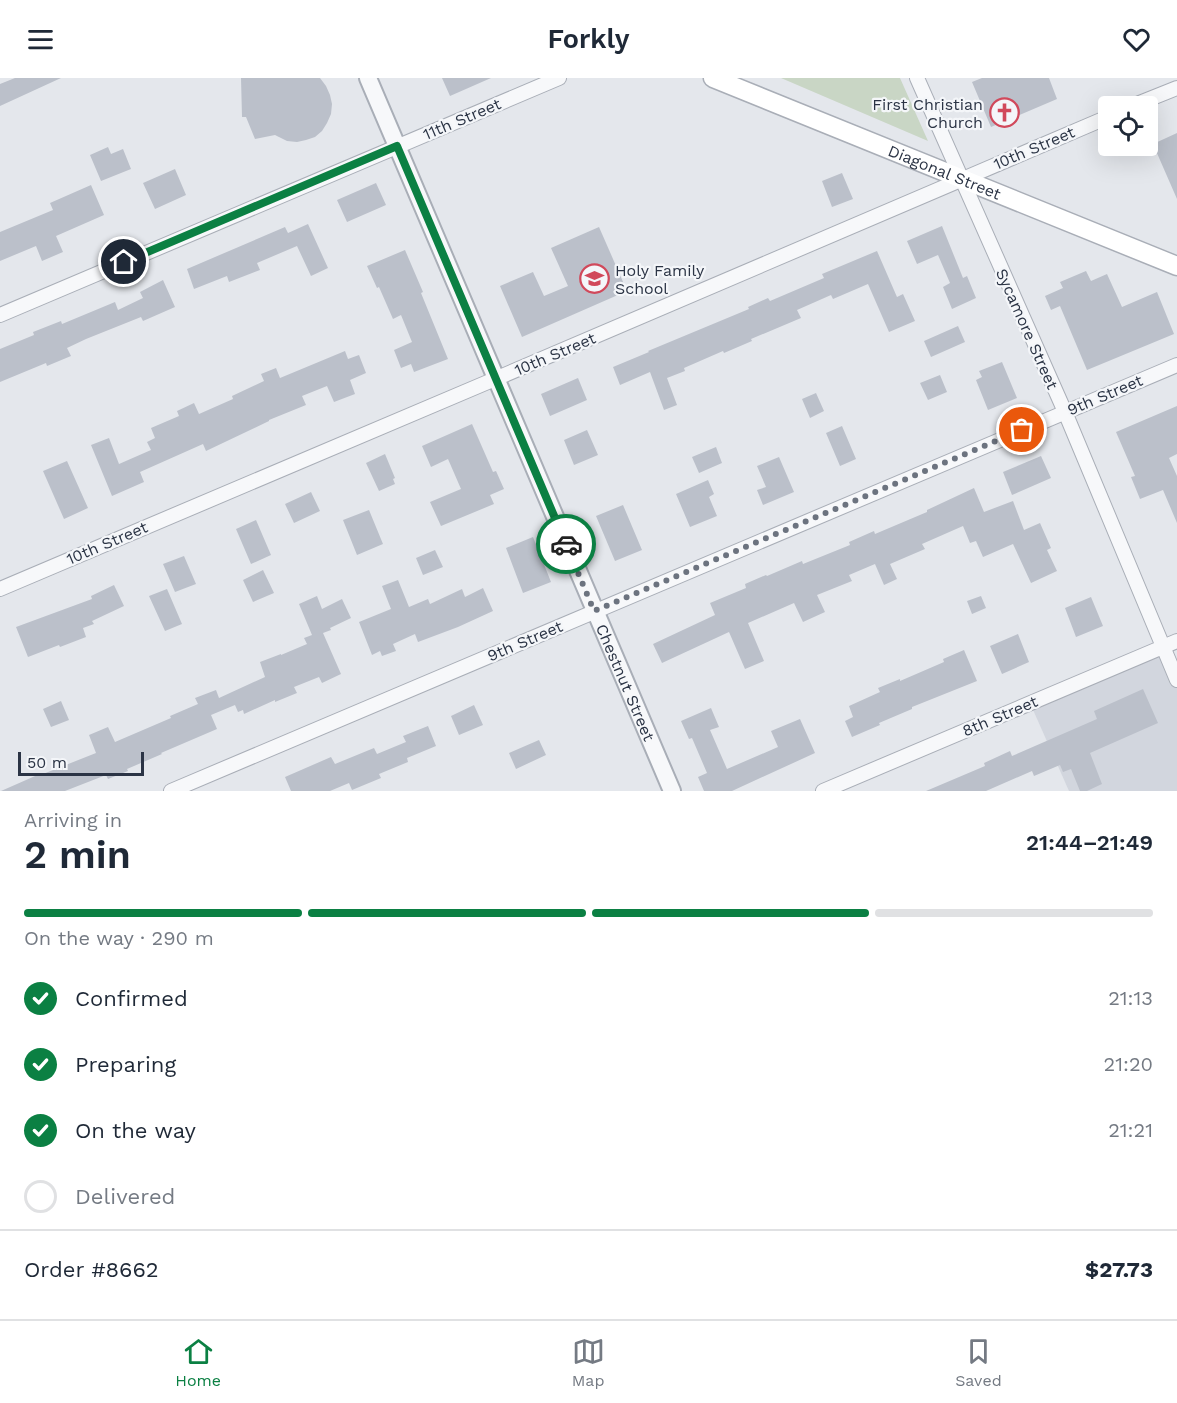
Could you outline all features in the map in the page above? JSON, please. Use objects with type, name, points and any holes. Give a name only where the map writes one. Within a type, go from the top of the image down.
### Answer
[{"type":"main road","name":"Diagonal Street","points":[[713,78],[1177,266]]},
{"type":"street","name":"Chestnut Street","points":[[368,78],[672,791]]},
{"type":"street","name":"11th Street","points":[[0,315],[559,78]]},
{"type":"street","name":"Sycamore Street","points":[[917,78],[1065,412],[1177,680]]},
{"type":"street","points":[[1157,96],[1177,88]]},
{"type":"street","name":"10th Street","points":[[0,589],[1098,121]]},
{"type":"street","name":"9th Street","points":[[171,791],[1177,365]]},
{"type":"street","name":"8th Street","points":[[823,791],[1177,641]]},
{"type":"shaded area","points":[[1163,647],[1177,680],[1177,791],[1069,791],[1030,703]]},
{"type":"green space","points":[[781,78],[900,78],[928,141]]},
{"type":"building","points":[[15,78],[61,78],[0,106],[0,84]]},
{"type":"building","points":[[241,78],[320,78],[326,86],[332,104],[327,123],[315,137],[297,142],[287,141],[275,135],[255,139],[246,117],[242,117]]},
{"type":"building","points":[[442,78],[491,78],[450,96]]},
{"type":"building","name":"First Christian Church","points":[[982,78],[1049,78],[1057,99],[991,127],[972,82]]},
{"type":"building","points":[[1177,133],[1177,199],[1158,155],[1158,142]]},
{"type":"building","points":[[108,147],[111,154],[123,149],[131,169],[101,181],[90,155]]},
{"type":"building","points":[[175,169],[186,195],[155,209],[143,183]]},
{"type":"building","points":[[842,173],[853,199],[832,207],[822,181]]},
{"type":"building","points":[[376,183],[386,205],[347,222],[337,200]]},
{"type":"building","points":[[91,185],[104,215],[56,236],[63,252],[42,261],[36,246],[0,261],[0,232],[53,210],[50,203]]},
{"type":"building","points":[[308,224],[328,268],[311,276],[297,246],[257,263],[260,270],[229,282],[227,276],[194,289],[187,269],[285,227],[288,233]]},
{"type":"building","points":[[942,226],[963,278],[967,276],[976,298],[952,309],[943,287],[950,283],[938,255],[917,264],[907,241]]},
{"type":"building","name":"Holy Family School","points":[[599,227],[627,291],[522,337],[500,286],[533,272],[544,296],[568,286],[551,248]]},
{"type":"building","points":[[405,250],[448,359],[414,372],[411,364],[401,368],[394,350],[412,342],[401,315],[393,319],[367,266]]},
{"type":"building","points":[[877,251],[897,297],[903,294],[915,321],[889,332],[868,284],[833,299],[831,295],[797,310],[801,318],[724,353],[723,351],[684,368],[685,371],[667,378],[677,405],[664,410],[650,372],[620,385],[613,367],[749,309],[748,307],[768,298],[770,301],[824,278],[822,274]]},
{"type":"building","points":[[1086,271],[1091,281],[1107,274],[1122,307],[1157,292],[1174,334],[1087,370],[1060,306],[1051,310],[1045,296],[1063,288],[1060,282]]},
{"type":"building","points":[[163,280],[175,307],[143,321],[141,317],[86,339],[67,348],[71,356],[47,366],[46,363],[0,382],[0,349],[34,335],[33,332],[61,321],[62,324],[115,302],[118,310],[143,298],[140,292]]},
{"type":"building","points":[[958,326],[965,342],[931,357],[924,341]]},
{"type":"building","points":[[345,351],[348,359],[359,355],[366,373],[350,380],[355,394],[334,402],[327,386],[302,396],[306,405],[269,420],[206,451],[203,444],[140,472],[144,482],[112,496],[91,445],[109,438],[119,464],[151,450],[147,442],[155,438],[151,428],[179,416],[177,411],[194,403],[199,414],[233,399],[232,396],[264,381],[261,374],[276,368],[280,378]]},
{"type":"building","points":[[1002,362],[1017,398],[988,410],[976,380],[982,377],[979,371]]},
{"type":"building","points":[[940,375],[947,392],[928,400],[920,383]]},
{"type":"building","points":[[578,378],[587,400],[550,416],[541,394]]},
{"type":"building","points":[[816,393],[824,411],[810,418],[802,399]]},
{"type":"building","points":[[1177,406],[1177,454],[1169,458],[1177,476],[1177,523],[1163,490],[1140,499],[1131,477],[1135,476],[1116,432]]},
{"type":"building","points":[[472,424],[493,472],[496,471],[504,489],[490,495],[494,504],[441,526],[430,502],[461,489],[448,459],[431,467],[422,446]]},
{"type":"building","points":[[842,426],[856,459],[840,466],[826,433]]},
{"type":"building","points":[[587,430],[598,455],[574,465],[564,440]]},
{"type":"building","points":[[716,447],[722,463],[699,473],[692,457]]},
{"type":"building","points":[[385,454],[395,478],[393,479],[395,484],[379,491],[366,463]]},
{"type":"building","points":[[1041,456],[1051,478],[1012,495],[1003,472]]},
{"type":"building","points":[[779,457],[794,492],[763,505],[757,490],[766,487],[757,466]]},
{"type":"building","points":[[67,461],[88,508],[64,519],[43,471]]},
{"type":"building","points":[[708,480],[714,494],[709,497],[717,516],[690,527],[676,494]]},
{"type":"building","points":[[974,488],[984,512],[1013,501],[1024,530],[1040,523],[1051,548],[1047,550],[1057,571],[1031,583],[1013,544],[983,557],[976,541],[970,543],[963,526],[922,544],[925,549],[890,564],[897,579],[884,585],[875,564],[849,575],[852,581],[817,595],[825,612],[803,622],[794,603],[748,623],[764,661],[745,669],[729,632],[662,663],[653,644],[715,615],[710,603],[746,588],[745,584],[850,545],[849,542],[874,531],[875,534],[927,512]]},
{"type":"building","points":[[311,492],[320,511],[294,523],[285,504]]},
{"type":"building","points":[[623,505],[642,550],[615,561],[596,516]]},
{"type":"building","points":[[369,510],[383,544],[357,555],[343,520]]},
{"type":"building","points":[[256,520],[271,555],[251,564],[236,529]]},
{"type":"building","points":[[533,537],[551,582],[523,593],[506,548]]},
{"type":"building","points":[[435,550],[443,567],[423,575],[416,558]]},
{"type":"building","points":[[184,556],[196,584],[175,592],[163,564]]},
{"type":"building","points":[[263,570],[274,593],[253,602],[243,580]]},
{"type":"building","points":[[398,580],[409,607],[428,599],[430,604],[462,589],[465,597],[483,588],[493,611],[418,642],[415,634],[393,644],[396,651],[382,656],[380,651],[372,655],[359,622],[391,609],[382,586]]},
{"type":"building","points":[[114,585],[124,606],[92,621],[94,624],[83,628],[86,637],[28,657],[16,627],[92,599],[91,596]]},
{"type":"building","points":[[167,589],[182,624],[165,631],[149,596]]},
{"type":"building","points":[[317,596],[322,609],[342,599],[351,618],[323,633],[341,674],[322,683],[319,677],[294,687],[297,693],[244,714],[243,710],[238,712],[235,705],[211,715],[217,729],[108,779],[106,775],[65,791],[1,791],[96,753],[89,735],[108,727],[115,742],[198,704],[195,698],[216,690],[219,698],[265,677],[260,662],[307,644],[304,638],[312,635],[299,604]]},
{"type":"building","points":[[981,596],[986,608],[972,614],[967,601]]},
{"type":"building","points":[[1091,597],[1103,626],[1076,637],[1065,608]]},
{"type":"building","points":[[1018,634],[1029,662],[1002,674],[990,646]]},
{"type":"building","points":[[964,650],[977,681],[912,707],[852,737],[845,721],[853,717],[849,706],[880,692],[878,688],[944,662],[943,659]]},
{"type":"building","points":[[1143,689],[1158,723],[1090,753],[1102,784],[1087,791],[1080,791],[1071,769],[1063,772],[1060,765],[1034,776],[1032,771],[986,791],[926,791],[985,766],[984,763],[1010,751],[1012,756],[1097,719],[1094,711]]},
{"type":"building","points":[[61,701],[69,720],[51,727],[43,709]]},
{"type":"building","points":[[474,705],[483,725],[459,735],[451,716]]},
{"type":"building","points":[[711,708],[719,727],[710,730],[727,769],[778,747],[771,731],[800,719],[815,753],[732,791],[704,791],[698,777],[707,773],[692,738],[689,739],[681,721]]},
{"type":"building","points":[[428,726],[436,746],[407,758],[408,762],[379,774],[381,778],[352,790],[349,783],[330,791],[291,791],[285,777],[331,757],[335,764],[374,748],[377,754],[406,742],[403,736]]},
{"type":"building","points":[[539,740],[546,755],[516,769],[509,753]]},
{"type":"way so far","points":[[566,544],[594,611],[1022,430]]},
{"type":"place","name":"First Christian Church","points":[[1004,113]]},
{"type":"place","name":"Holy Family School","points":[[594,279]]},
{"type":"route","points":[[124,262],[397,146],[566,544]]}]
